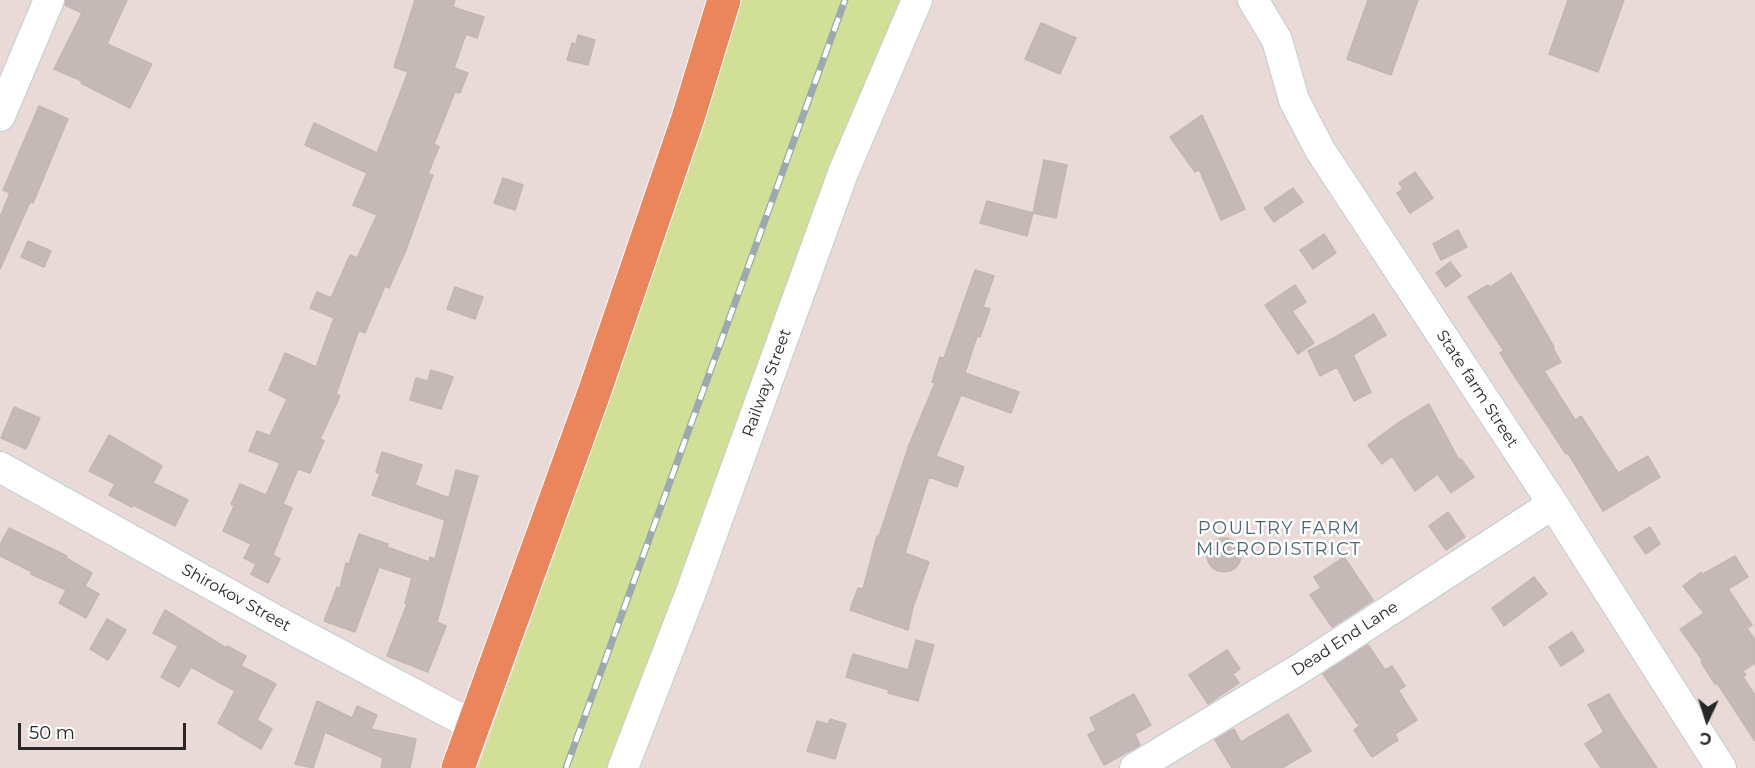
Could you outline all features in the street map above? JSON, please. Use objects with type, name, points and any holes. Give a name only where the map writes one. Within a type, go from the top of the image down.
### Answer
[{"type":"main road","points":[[458,768],[594,393],[688,118],[724,0]]},
{"type":"street","points":[[0,116],[49,0]]},
{"type":"street","name":"Railway Street","points":[[623,768],[691,592],[843,173],[917,0]]},
{"type":"street","name":"State farm Street","points":[[1253,0],[1277,40],[1294,100],[1320,150],[1553,504],[1721,768]]},
{"type":"street","name":"Shirokov Street","points":[[0,467],[288,627],[474,726]]},
{"type":"street","name":"Dead End Lane","points":[[1135,768],[1302,668],[1553,504]]},
{"type":"green space","points":[[742,0],[917,0],[623,768],[478,768],[551,564]]},
{"type":"building","points":[[66,0],[127,0],[107,44],[152,64],[130,108],[81,83],[82,81],[54,69],[82,13],[65,5]]},
{"type":"building","points":[[415,0],[455,0],[453,7],[484,17],[477,38],[466,34],[454,68],[468,73],[460,93],[455,92],[434,144],[439,147],[428,174],[433,175],[406,250],[389,288],[385,286],[365,333],[359,330],[336,394],[340,396],[320,439],[324,441],[310,473],[298,469],[283,504],[292,508],[273,555],[280,559],[268,583],[251,574],[256,564],[244,558],[251,544],[223,531],[234,506],[231,504],[240,484],[266,495],[280,463],[249,451],[257,431],[270,436],[287,399],[269,390],[285,353],[316,367],[334,318],[310,308],[317,292],[331,298],[350,255],[357,258],[377,215],[353,205],[367,173],[305,145],[314,123],[377,153],[408,72],[394,67]]},
{"type":"building","points":[[1368,0],[1418,0],[1391,75],[1347,59]]},
{"type":"building","points":[[1568,0],[1624,0],[1598,72],[1549,54]]},
{"type":"building","points":[[1041,23],[1076,38],[1060,74],[1025,59]]},
{"type":"building","points":[[578,35],[595,40],[588,65],[567,60],[572,43],[576,44]]},
{"type":"building","points":[[39,106],[68,119],[33,203],[30,202],[0,269],[0,217],[10,193],[3,190]]},
{"type":"building","points":[[1202,115],[1245,209],[1221,220],[1199,169],[1195,172],[1170,137]]},
{"type":"building","points":[[1044,160],[1067,165],[1056,218],[1033,213]]},
{"type":"building","points":[[1415,172],[1433,198],[1410,213],[1397,193],[1403,189],[1399,183]]},
{"type":"building","points":[[503,178],[523,185],[515,210],[494,203]]},
{"type":"building","points":[[1293,188],[1303,202],[1274,222],[1264,208]]},
{"type":"building","points":[[987,201],[1033,213],[1027,236],[980,223]]},
{"type":"building","points":[[1458,230],[1467,247],[1441,260],[1433,244]]},
{"type":"building","points":[[1324,234],[1336,253],[1313,269],[1300,250]]},
{"type":"building","points":[[28,241],[51,251],[44,267],[21,257]]},
{"type":"building","points":[[1450,262],[1461,276],[1446,287],[1436,273]]},
{"type":"building","points":[[975,270],[994,276],[983,307],[990,309],[980,337],[977,336],[965,373],[1019,392],[1011,413],[961,395],[936,456],[964,467],[957,487],[929,477],[905,553],[929,562],[913,607],[908,630],[850,610],[858,588],[863,589],[877,536],[879,536],[909,445],[935,383],[932,382],[940,357],[944,358]]},
{"type":"building","points":[[1511,273],[1561,362],[1544,371],[1575,420],[1581,416],[1618,473],[1648,456],[1660,477],[1603,511],[1568,453],[1566,454],[1500,353],[1504,351],[1468,297],[1488,285],[1490,287]]},
{"type":"building","points":[[1295,285],[1306,302],[1292,311],[1314,343],[1298,354],[1265,305]]},
{"type":"building","points":[[455,287],[483,297],[475,319],[447,309]]},
{"type":"building","points":[[1374,314],[1386,335],[1353,355],[1371,392],[1354,401],[1337,367],[1320,376],[1308,351]]},
{"type":"building","points":[[431,370],[453,377],[441,409],[410,400],[416,378],[428,381]]},
{"type":"building","points":[[1429,404],[1459,460],[1461,459],[1474,477],[1451,493],[1438,474],[1415,491],[1392,456],[1382,464],[1368,445]]},
{"type":"building","points":[[14,407],[40,418],[26,449],[1,438]]},
{"type":"building","points":[[109,435],[162,466],[153,483],[188,500],[175,526],[109,495],[115,484],[89,471]]},
{"type":"building","points":[[382,452],[422,465],[415,485],[449,498],[456,470],[478,476],[437,622],[446,626],[428,672],[387,656],[407,604],[405,603],[412,578],[379,567],[355,632],[324,621],[337,587],[340,588],[346,563],[349,564],[359,534],[429,562],[430,557],[435,559],[445,520],[372,495],[380,474],[376,472]]},
{"type":"building","points":[[1448,512],[1465,537],[1446,550],[1429,526]]},
{"type":"building","points":[[1650,527],[1660,544],[1646,554],[1634,537]]},
{"type":"building","points":[[9,528],[67,556],[66,558],[92,573],[85,586],[99,594],[86,618],[59,603],[66,590],[31,574],[32,572],[0,556],[0,545]]},
{"type":"building","points":[[1224,538],[1236,543],[1241,555],[1236,567],[1224,572],[1212,567],[1207,555],[1212,543]]},
{"type":"building","points":[[1735,556],[1748,577],[1728,589],[1752,625],[1747,628],[1755,640],[1755,663],[1743,671],[1746,675],[1743,677],[1755,695],[1755,741],[1680,629],[1704,613],[1683,586],[1701,572],[1703,574]]},
{"type":"building","points":[[1344,557],[1373,600],[1332,627],[1310,595],[1321,588],[1314,577]]},
{"type":"building","points":[[1534,577],[1547,594],[1504,626],[1492,608]]},
{"type":"building","points":[[165,610],[226,648],[227,646],[246,656],[241,666],[276,684],[257,720],[272,729],[261,749],[218,723],[235,691],[191,667],[179,687],[161,677],[178,646],[153,633]]},
{"type":"building","points":[[107,619],[126,630],[108,660],[90,649]]},
{"type":"building","points":[[1572,632],[1584,651],[1561,666],[1549,647]]},
{"type":"building","points":[[916,640],[934,645],[918,701],[888,693],[889,690],[846,677],[853,654],[908,670]]},
{"type":"building","points":[[1368,645],[1385,670],[1392,666],[1405,686],[1398,690],[1417,720],[1395,734],[1398,740],[1372,757],[1354,730],[1359,726],[1323,674]]},
{"type":"building","points":[[1227,650],[1240,669],[1233,674],[1239,683],[1208,704],[1189,675]]},
{"type":"building","points":[[1134,694],[1151,725],[1135,734],[1140,745],[1104,765],[1088,735],[1096,730],[1090,718]]},
{"type":"building","points":[[1609,694],[1657,768],[1601,768],[1585,744],[1604,732],[1588,705]]},
{"type":"building","points":[[317,701],[352,718],[357,706],[377,715],[371,729],[416,739],[410,768],[381,768],[383,758],[325,732],[313,768],[295,764]]},
{"type":"building","points":[[1288,714],[1311,751],[1282,768],[1232,768],[1215,740],[1234,729],[1241,742]]},
{"type":"building","points":[[830,719],[846,724],[835,759],[807,751],[817,721],[828,724]]},
{"type":"railway","points":[[566,768],[845,0]]},
{"type":"district","name":"POULTRY FARM MICRODISTRICT","points":[[1279,539]]}]
